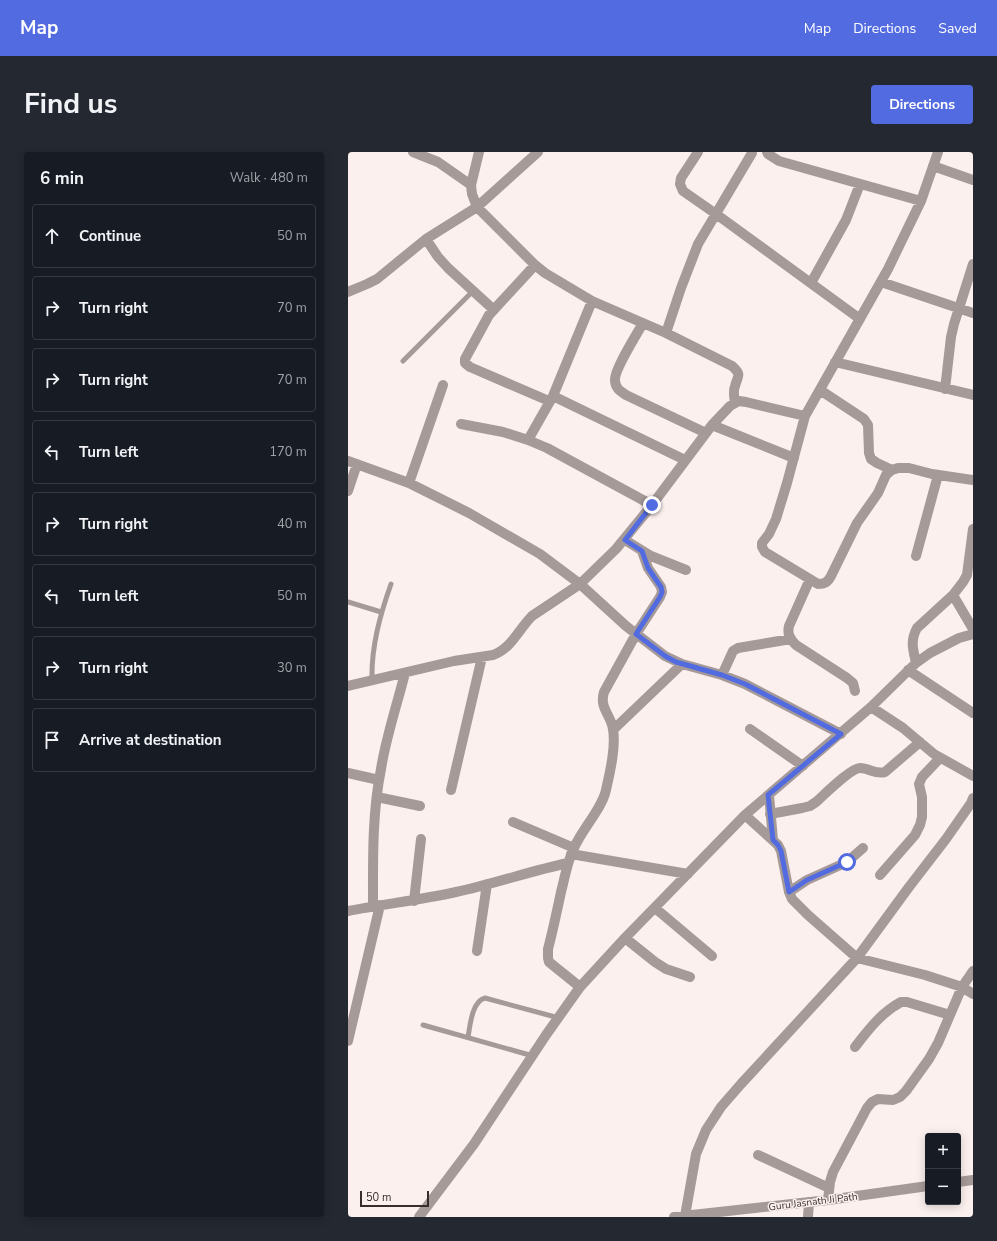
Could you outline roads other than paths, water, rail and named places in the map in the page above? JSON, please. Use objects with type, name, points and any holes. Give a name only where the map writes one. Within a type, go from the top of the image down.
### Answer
[{"type":"street","points":[[413,152],[438,162],[470,184]]},
{"type":"street","points":[[479,152],[470,184],[477,207],[535,265],[592,301],[666,333],[732,366],[738,371],[739,376],[734,387],[735,402]]},
{"type":"street","points":[[348,292],[377,279],[426,239],[477,207],[538,152]]},
{"type":"street","points":[[698,152],[681,178],[680,184],[683,191],[860,319]]},
{"type":"street","points":[[938,152],[921,201],[881,282],[805,416],[776,519],[769,534],[762,543],[762,547],[765,552],[818,584],[823,584],[828,581],[859,519],[878,493],[886,475],[892,470],[898,468],[910,468],[938,475],[973,480]]},
{"type":"street","points":[[666,333],[698,244],[750,153],[768,153],[779,161],[921,201]]},
{"type":"street","points":[[933,166],[973,180]]},
{"type":"street","points":[[811,283],[846,220],[860,184]]},
{"type":"street","points":[[426,239],[443,263],[494,310]]},
{"type":"street","points":[[945,389],[952,337],[959,308],[973,264]]},
{"type":"street","points":[[535,265],[489,315],[465,359],[465,363],[470,367],[551,399],[685,460]]},
{"type":"street","points":[[881,282],[973,313]]},
{"type":"street","points":[[528,440],[551,399],[592,301]]},
{"type":"street","points":[[643,323],[616,371],[615,380],[618,389],[626,395],[709,429],[794,458]]},
{"type":"street","points":[[835,362],[973,395]]},
{"type":"street","points":[[409,484],[443,385]]},
{"type":"street","points":[[820,390],[864,419],[868,425],[869,453],[871,459],[892,470]]},
{"type":"street","points":[[348,686],[454,661],[500,653],[509,645],[525,622],[580,584],[625,540],[709,429],[735,402],[746,402],[805,416]]},
{"type":"street","points":[[461,424],[503,432],[547,448],[652,505]]},
{"type":"street","points":[[348,491],[352,463],[409,484],[469,513],[540,554],[580,584],[636,634],[665,656],[682,664],[722,675],[745,684],[841,734]]},
{"type":"street","points":[[916,556],[938,475]]},
{"type":"street","points":[[916,663],[912,644],[913,635],[917,628],[970,576],[973,529]]},
{"type":"street","points":[[625,540],[650,556],[686,570]]},
{"type":"street","points":[[580,987],[549,962],[548,949],[571,855],[583,830],[602,802],[606,792],[613,752],[613,730],[611,722],[603,706],[602,699],[604,692],[636,634],[662,592],[661,587],[648,568],[642,551]]},
{"type":"street","points":[[810,579],[789,626],[788,632],[796,645],[847,678],[852,683],[855,691]]},
{"type":"street","points":[[953,594],[973,629]]},
{"type":"street","points":[[419,1217],[474,1144],[580,987],[625,938],[745,815],[871,708],[916,663],[930,653],[959,638],[973,634]]},
{"type":"street","points":[[722,675],[733,651],[738,648],[791,639]]},
{"type":"street","points":[[451,790],[482,657]]},
{"type":"street","points":[[613,730],[682,664]]},
{"type":"street","points":[[908,670],[973,713]]},
{"type":"street","points":[[348,1041],[377,906],[373,837],[379,780],[405,673]]},
{"type":"street","points":[[871,708],[903,728],[940,758],[973,776]]},
{"type":"street","points":[[750,729],[803,766]]},
{"type":"street","points":[[770,814],[810,806],[855,769],[864,769],[881,773],[885,772],[920,742]]},
{"type":"street","points":[[880,876],[915,835],[922,817],[922,797],[919,784],[922,777],[940,758]]},
{"type":"street","points":[[348,773],[379,780]]},
{"type":"street","points":[[768,795],[773,840]]},
{"type":"street","points":[[377,797],[420,806]]},
{"type":"street","points":[[685,1216],[696,1154],[706,1130],[721,1107],[857,958],[946,839],[973,798]]},
{"type":"street","points":[[745,815],[778,845],[781,851],[789,892],[792,899],[857,958],[925,975],[962,987],[973,994]]},
{"type":"street","points":[[513,822],[571,855],[688,874]]},
{"type":"street","points":[[414,901],[421,839]]},
{"type":"street","points":[[789,892],[807,880],[847,862],[864,848]]},
{"type":"street","points":[[348,911],[414,901],[457,892],[487,884],[571,855]]},
{"type":"street","points":[[477,951],[487,884]]},
{"type":"street","points":[[655,908],[712,956]]},
{"type":"street","points":[[625,938],[666,969],[690,977]]},
{"type":"street","points":[[828,1200],[833,1172],[867,1108],[872,1102],[878,1099],[893,1100],[900,1097],[906,1091],[938,1043],[962,987],[973,971]]},
{"type":"street","points":[[855,1047],[869,1029],[884,1014],[901,1002],[907,1002],[950,1015]]},
{"type":"street","points":[[758,1155],[829,1188]]},
{"type":"street","points":[[961,1182],[973,1180]]},
{"type":"street","name":"Guru Jasnath Ji Path","points":[[674,1217],[828,1200],[925,1186]]},
{"type":"street","points":[[808,1217],[809,1202]]},
{"type":"lane","points":[[403,361],[473,291]]},
{"type":"lane","points":[[372,681],[372,657],[381,612],[391,584]]},
{"type":"lane","points":[[348,602],[381,612]]},
{"type":"lane","points":[[468,1037],[475,1006],[481,999],[485,998],[559,1018]]},
{"type":"lane","points":[[423,1025],[533,1056]]}]
